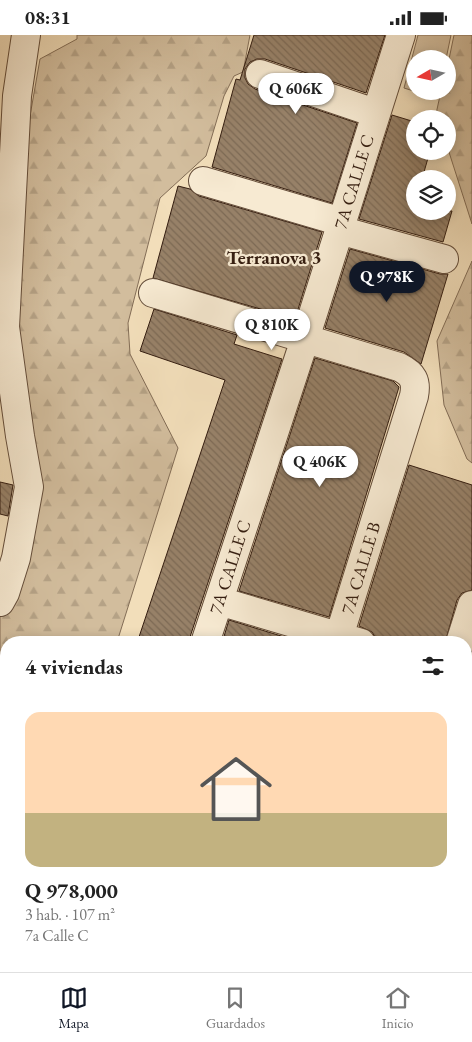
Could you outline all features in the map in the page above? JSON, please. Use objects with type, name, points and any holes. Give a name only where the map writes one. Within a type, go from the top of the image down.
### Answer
[{"type":"street","points":[[0,602],[4,593],[8,556],[29,487],[10,433],[2,326],[9,94],[26,35]]},
{"type":"street","name":"7A CALLE C","points":[[207,636],[305,339],[400,35]]},
{"type":"street","points":[[260,74],[375,113]]},
{"type":"street","points":[[203,181],[444,259]]},
{"type":"street","points":[[153,293],[305,339]]},
{"type":"street","name":"7A CALLE B","points":[[305,339],[399,367],[414,378],[414,397],[347,636]]},
{"type":"street","points":[[219,601],[333,636]]},
{"type":"street","points":[[462,636],[472,605]]},
{"type":"green space","points":[[77,35],[250,35],[243,72],[234,76],[224,96],[206,156],[160,198],[128,323],[130,354],[178,448],[119,636],[0,636],[0,612],[25,542],[10,341],[21,199],[30,116],[40,59],[77,39]]},
{"type":"green space","points":[[418,35],[451,35],[448,50],[414,50]]},
{"type":"green space","points":[[454,35],[472,35],[472,224],[452,160],[456,160],[456,110],[437,110],[439,100],[456,100],[456,50],[451,50]]},
{"type":"green space","points":[[472,261],[472,463],[467,459],[444,405],[437,341]]},
{"type":"building","points":[[254,35],[385,35],[366,93],[265,59],[257,59],[250,62],[245,69],[245,78],[248,84],[255,89],[357,123],[332,203],[212,167],[236,79],[240,80]]},
{"type":"building","points":[[392,115],[406,119],[406,160],[427,160],[425,170],[406,170],[406,220],[449,220],[443,242],[359,219]]},
{"type":"building","points":[[178,186],[190,189],[199,196],[322,232],[295,319],[153,278]]},
{"type":"building","points":[[350,249],[440,274],[448,274],[421,364],[404,352],[325,328]]},
{"type":"building","points":[[154,309],[237,335],[234,344],[282,359],[190,636],[139,636],[225,380],[140,351]]},
{"type":"building","points":[[315,358],[393,381],[399,387],[329,617],[239,591]]},
{"type":"building","points":[[409,465],[472,485],[472,590],[462,593],[457,600],[447,636],[374,636],[372,632],[359,626]]},
{"type":"building","points":[[0,482],[13,485],[8,516],[0,514]]},
{"type":"building","points":[[229,620],[281,636],[224,636]]},
{"type":"district","name":"Terranova 3","points":[[274,257]]}]
